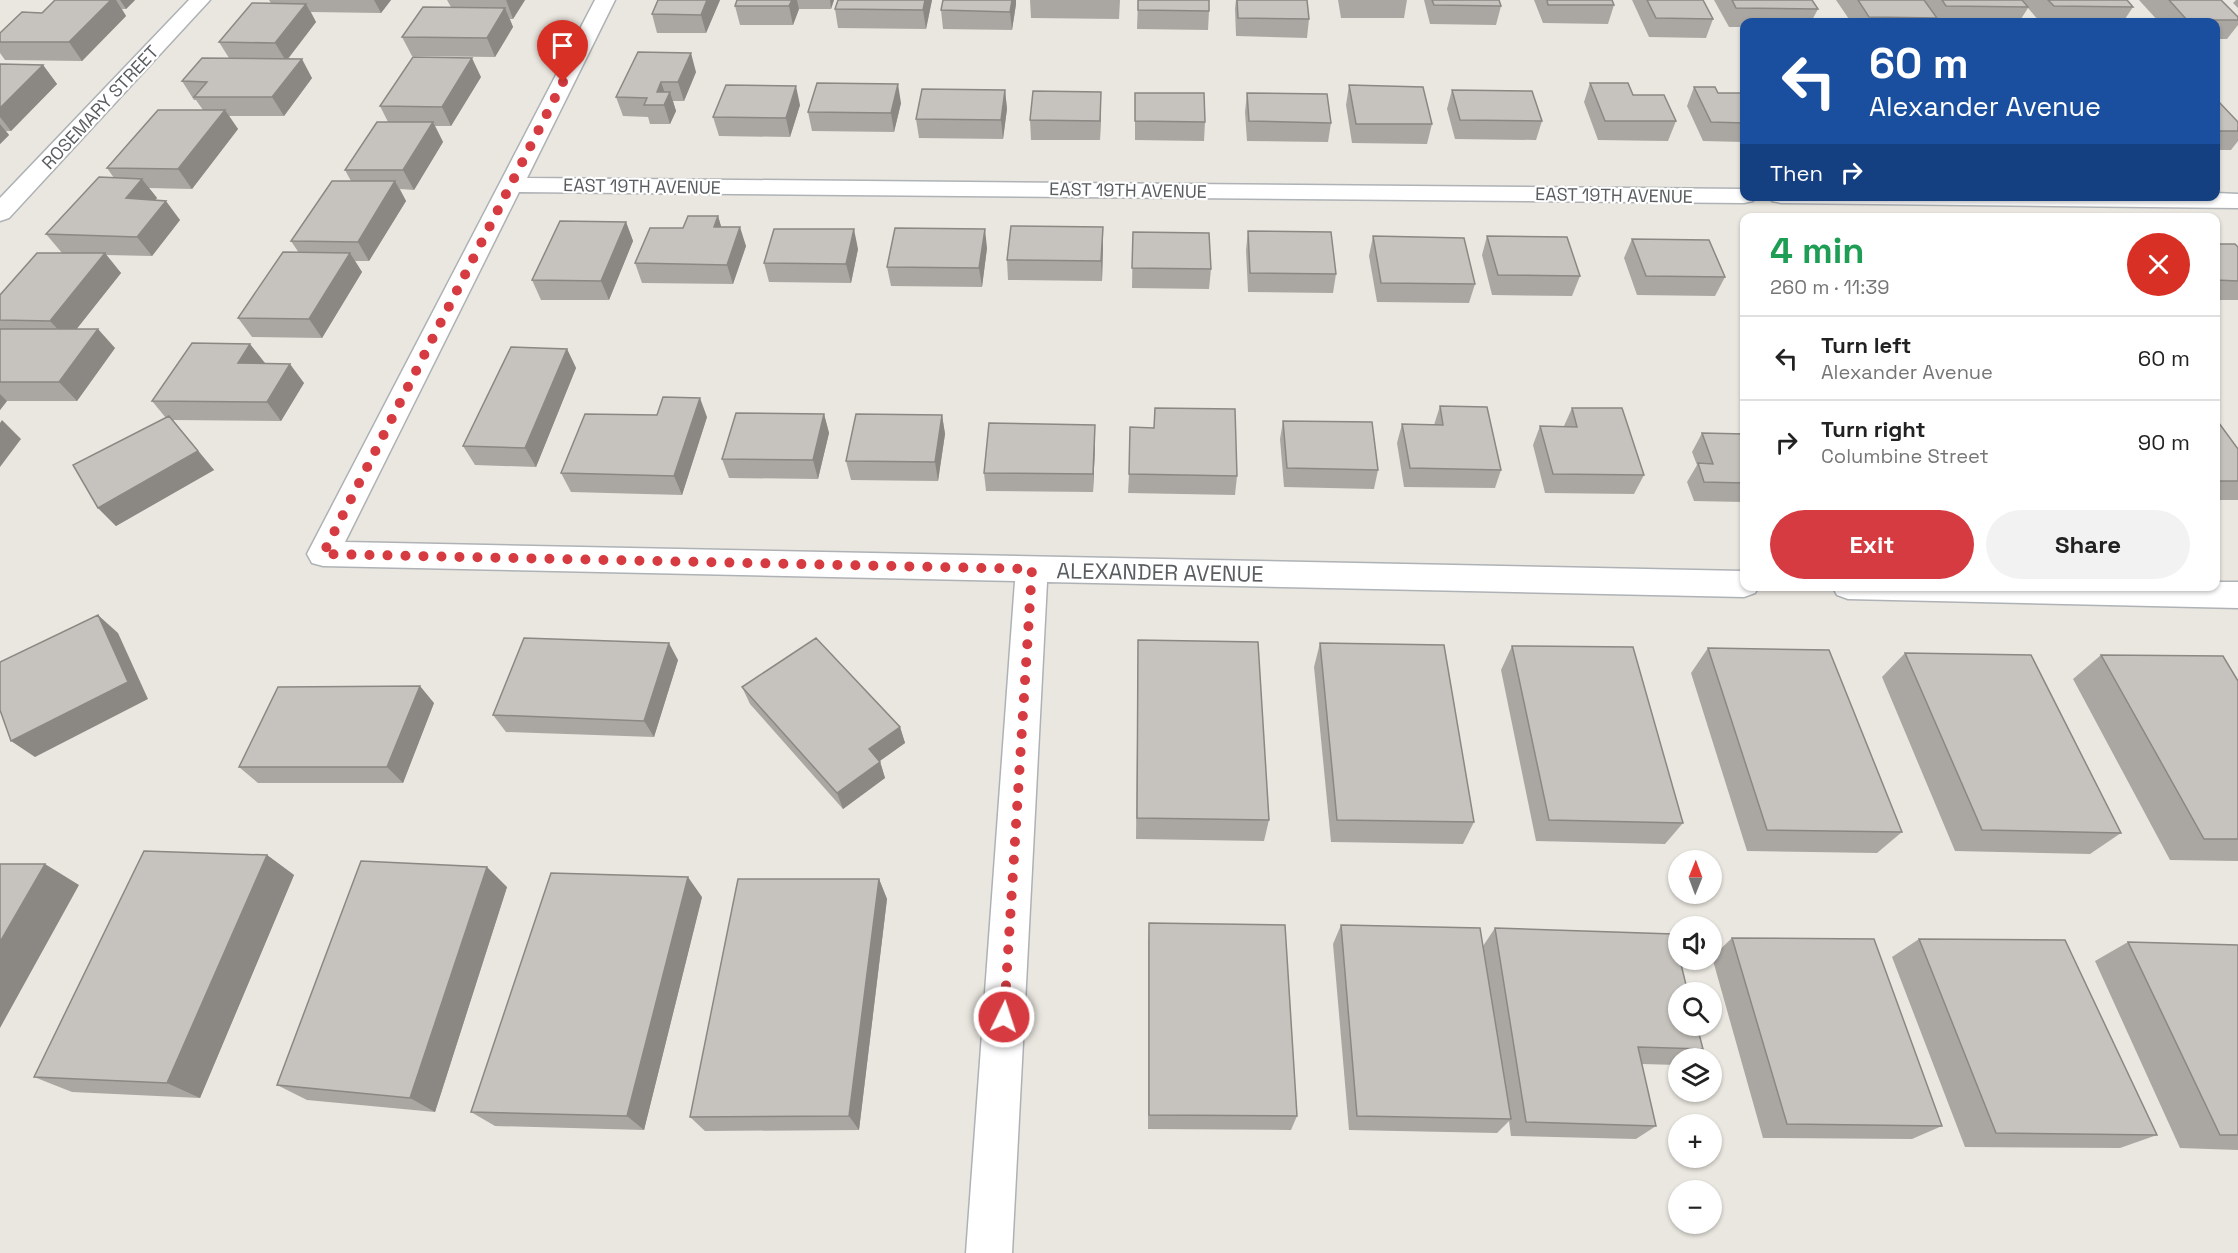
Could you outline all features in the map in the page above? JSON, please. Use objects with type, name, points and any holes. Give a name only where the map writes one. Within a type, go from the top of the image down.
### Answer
[{"type":"street","name":"ROSEMARY STREET","points":[[0,213],[200,0]]},
{"type":"street","points":[[511,184],[605,0]]},
{"type":"street","name":"EAST 19TH AVENUE","points":[[511,184],[1740,196]]},
{"type":"street","name":"ALEXANDER AVENUE","points":[[511,184],[323,554],[1740,584]]},
{"type":"street","points":[[2220,201],[2238,201]]},
{"type":"street","points":[[989,1253],[1032,569]]},
{"type":"street","points":[[2065,591],[2238,595]]},
{"type":"building","points":[[55,0],[111,0],[69,42],[0,42],[0,33],[22,12],[42,13]]},
{"type":"building","points":[[658,0],[707,0],[701,15],[652,14]]},
{"type":"building","points":[[737,0],[792,0],[789,6],[735,6]]},
{"type":"building","points":[[838,0],[925,0],[923,10],[835,9]]},
{"type":"building","points":[[943,0],[1012,0],[1010,12],[941,10]]},
{"type":"building","points":[[1138,0],[1209,0],[1209,11],[1138,10]]},
{"type":"building","points":[[1237,0],[1307,0],[1309,19],[1238,18]]},
{"type":"building","points":[[1432,0],[1499,0],[1501,6],[1434,5]]},
{"type":"building","points":[[1547,0],[1612,0],[1614,5],[1548,5]]},
{"type":"building","points":[[1647,0],[1703,0],[1713,19],[1656,18]]},
{"type":"building","points":[[1732,0],[1812,0],[1818,9],[1736,8]]},
{"type":"building","points":[[1858,0],[1924,0],[1937,18],[1869,17]]},
{"type":"building","points":[[1942,0],[2022,0],[2028,7],[1946,6]]},
{"type":"building","points":[[2048,0],[2127,0],[2133,7],[2054,6]]},
{"type":"building","points":[[2169,0],[2221,0],[2238,17],[2238,20],[2220,20],[2220,18],[2185,18]]},
{"type":"building","points":[[252,3],[306,4],[275,43],[219,42]]},
{"type":"building","points":[[423,7],[505,8],[487,38],[402,37]]},
{"type":"building","points":[[638,52],[691,53],[678,82],[661,82],[657,92],[670,92],[664,105],[644,105],[647,98],[616,97]]},
{"type":"building","points":[[413,57],[472,58],[442,107],[380,106]]},
{"type":"building","points":[[202,58],[302,59],[272,97],[194,97],[207,82],[182,81]]},
{"type":"building","points":[[0,64],[43,65],[0,108]]},
{"type":"building","points":[[817,83],[898,84],[891,113],[808,112]]},
{"type":"building","points":[[1590,83],[1628,83],[1633,95],[1664,95],[1676,121],[1605,121]]},
{"type":"building","points":[[726,85],[796,86],[786,118],[713,117]]},
{"type":"building","points":[[1349,85],[1423,87],[1432,124],[1356,124]]},
{"type":"building","points":[[1694,87],[1715,87],[1718,93],[1740,93],[1740,123],[1711,122]]},
{"type":"building","points":[[922,89],[1005,90],[1001,120],[916,119]]},
{"type":"building","points":[[1452,90],[1532,91],[1542,121],[1460,120]]},
{"type":"building","points":[[1033,91],[1101,92],[1100,121],[1030,120]]},
{"type":"building","points":[[1135,93],[1204,93],[1205,122],[1135,121]]},
{"type":"building","points":[[1247,93],[1327,94],[1331,123],[1249,121]]},
{"type":"building","points":[[2220,103],[2238,122],[2238,131],[2220,131]]},
{"type":"building","points":[[158,110],[225,110],[178,169],[107,168]]},
{"type":"building","points":[[377,122],[433,122],[403,170],[345,170]]},
{"type":"building","points":[[99,177],[142,179],[126,198],[166,201],[137,237],[46,234]]},
{"type":"building","points":[[332,181],[395,181],[358,242],[291,241]]},
{"type":"building","points":[[688,216],[718,216],[714,227],[740,227],[727,265],[635,263],[650,228],[683,228]]},
{"type":"building","points":[[560,221],[626,222],[601,281],[532,280]]},
{"type":"building","points":[[1011,226],[1103,227],[1101,261],[1007,260]]},
{"type":"building","points":[[895,228],[985,229],[979,268],[887,267]]},
{"type":"building","points":[[774,229],[854,229],[846,264],[764,263]]},
{"type":"building","points":[[1248,231],[1331,232],[1336,274],[1250,273]]},
{"type":"building","points":[[1133,232],[1209,233],[1211,269],[1132,268]]},
{"type":"building","points":[[1373,236],[1464,238],[1475,284],[1381,283]]},
{"type":"building","points":[[1487,236],[1567,237],[1580,276],[1498,275]]},
{"type":"building","points":[[1632,239],[1709,240],[1725,277],[1646,276]]},
{"type":"building","points":[[2220,244],[2235,244],[2238,247],[2238,281],[2220,280]]},
{"type":"building","points":[[283,252],[350,253],[309,319],[238,318]]},
{"type":"building","points":[[37,253],[105,253],[50,321],[0,320],[0,295]]},
{"type":"building","points":[[0,329],[98,329],[59,382],[0,382]]},
{"type":"building","points":[[192,343],[250,344],[238,363],[290,364],[267,402],[152,401]]},
{"type":"building","points":[[511,347],[567,349],[525,448],[463,446]]},
{"type":"building","points":[[663,397],[700,398],[674,476],[561,473],[585,414],[657,415]]},
{"type":"building","points":[[1440,406],[1487,407],[1501,470],[1410,468],[1402,424],[1443,425]]},
{"type":"building","points":[[1155,408],[1235,409],[1237,476],[1129,474],[1130,427],[1154,428]]},
{"type":"building","points":[[1572,408],[1622,408],[1644,475],[1553,474],[1540,426],[1577,427]]},
{"type":"building","points":[[736,413],[824,414],[813,460],[722,459]]},
{"type":"building","points":[[856,414],[942,415],[935,462],[846,461]]},
{"type":"building","points":[[169,416],[198,451],[98,508],[73,465]]},
{"type":"building","points":[[1283,421],[1372,422],[1378,470],[1287,468]]},
{"type":"building","points":[[989,423],[1095,425],[1093,474],[984,473]]},
{"type":"building","points":[[2220,424],[2238,449],[2238,481],[2220,481]]},
{"type":"building","points":[[1702,433],[1740,434],[1740,483],[1704,482],[1698,463],[1713,464]]},
{"type":"building","points":[[98,615],[128,682],[11,741],[0,710],[0,662]]},
{"type":"building","points":[[524,638],[669,643],[644,721],[493,715]]},
{"type":"building","points":[[816,638],[900,727],[869,749],[880,762],[837,793],[742,687]]},
{"type":"building","points":[[1138,640],[1258,642],[1269,820],[1137,818]]},
{"type":"building","points":[[1320,643],[1444,645],[1474,822],[1337,820]]},
{"type":"building","points":[[1512,646],[1633,647],[1683,823],[1549,820]]},
{"type":"building","points":[[1708,648],[1829,650],[1902,832],[1767,830]]},
{"type":"building","points":[[1905,653],[2031,655],[2121,833],[1982,830]]},
{"type":"building","points":[[2101,655],[2223,656],[2238,681],[2238,839],[2204,839]]},
{"type":"building","points":[[420,686],[387,767],[239,767],[278,687]]},
{"type":"building","points":[[144,851],[267,855],[167,1083],[34,1077]]},
{"type":"building","points":[[361,861],[487,867],[410,1098],[277,1085]]},
{"type":"building","points":[[0,864],[45,864],[0,942]]},
{"type":"building","points":[[551,873],[688,877],[627,1116],[471,1112]]},
{"type":"building","points":[[738,879],[879,879],[849,1116],[690,1117]]},
{"type":"building","points":[[1149,923],[1285,925],[1297,1116],[1149,1115]]},
{"type":"building","points":[[1341,925],[1480,928],[1511,1119],[1357,1116]]},
{"type":"building","points":[[1495,928],[1668,934],[1668,970],[1682,970],[1685,982],[1668,982],[1668,1036],[1700,1036],[1703,1048],[1638,1047],[1656,1126],[1526,1122]]},
{"type":"building","points":[[1732,938],[1874,939],[1942,1126],[1787,1124]]},
{"type":"building","points":[[1919,939],[2065,940],[2157,1135],[1996,1133]]},
{"type":"building","points":[[2128,942],[2238,945],[2238,1135],[2220,1135]]},
{"type":"route","points":[[563,82],[323,554],[1032,569],[1004,1017]]}]
